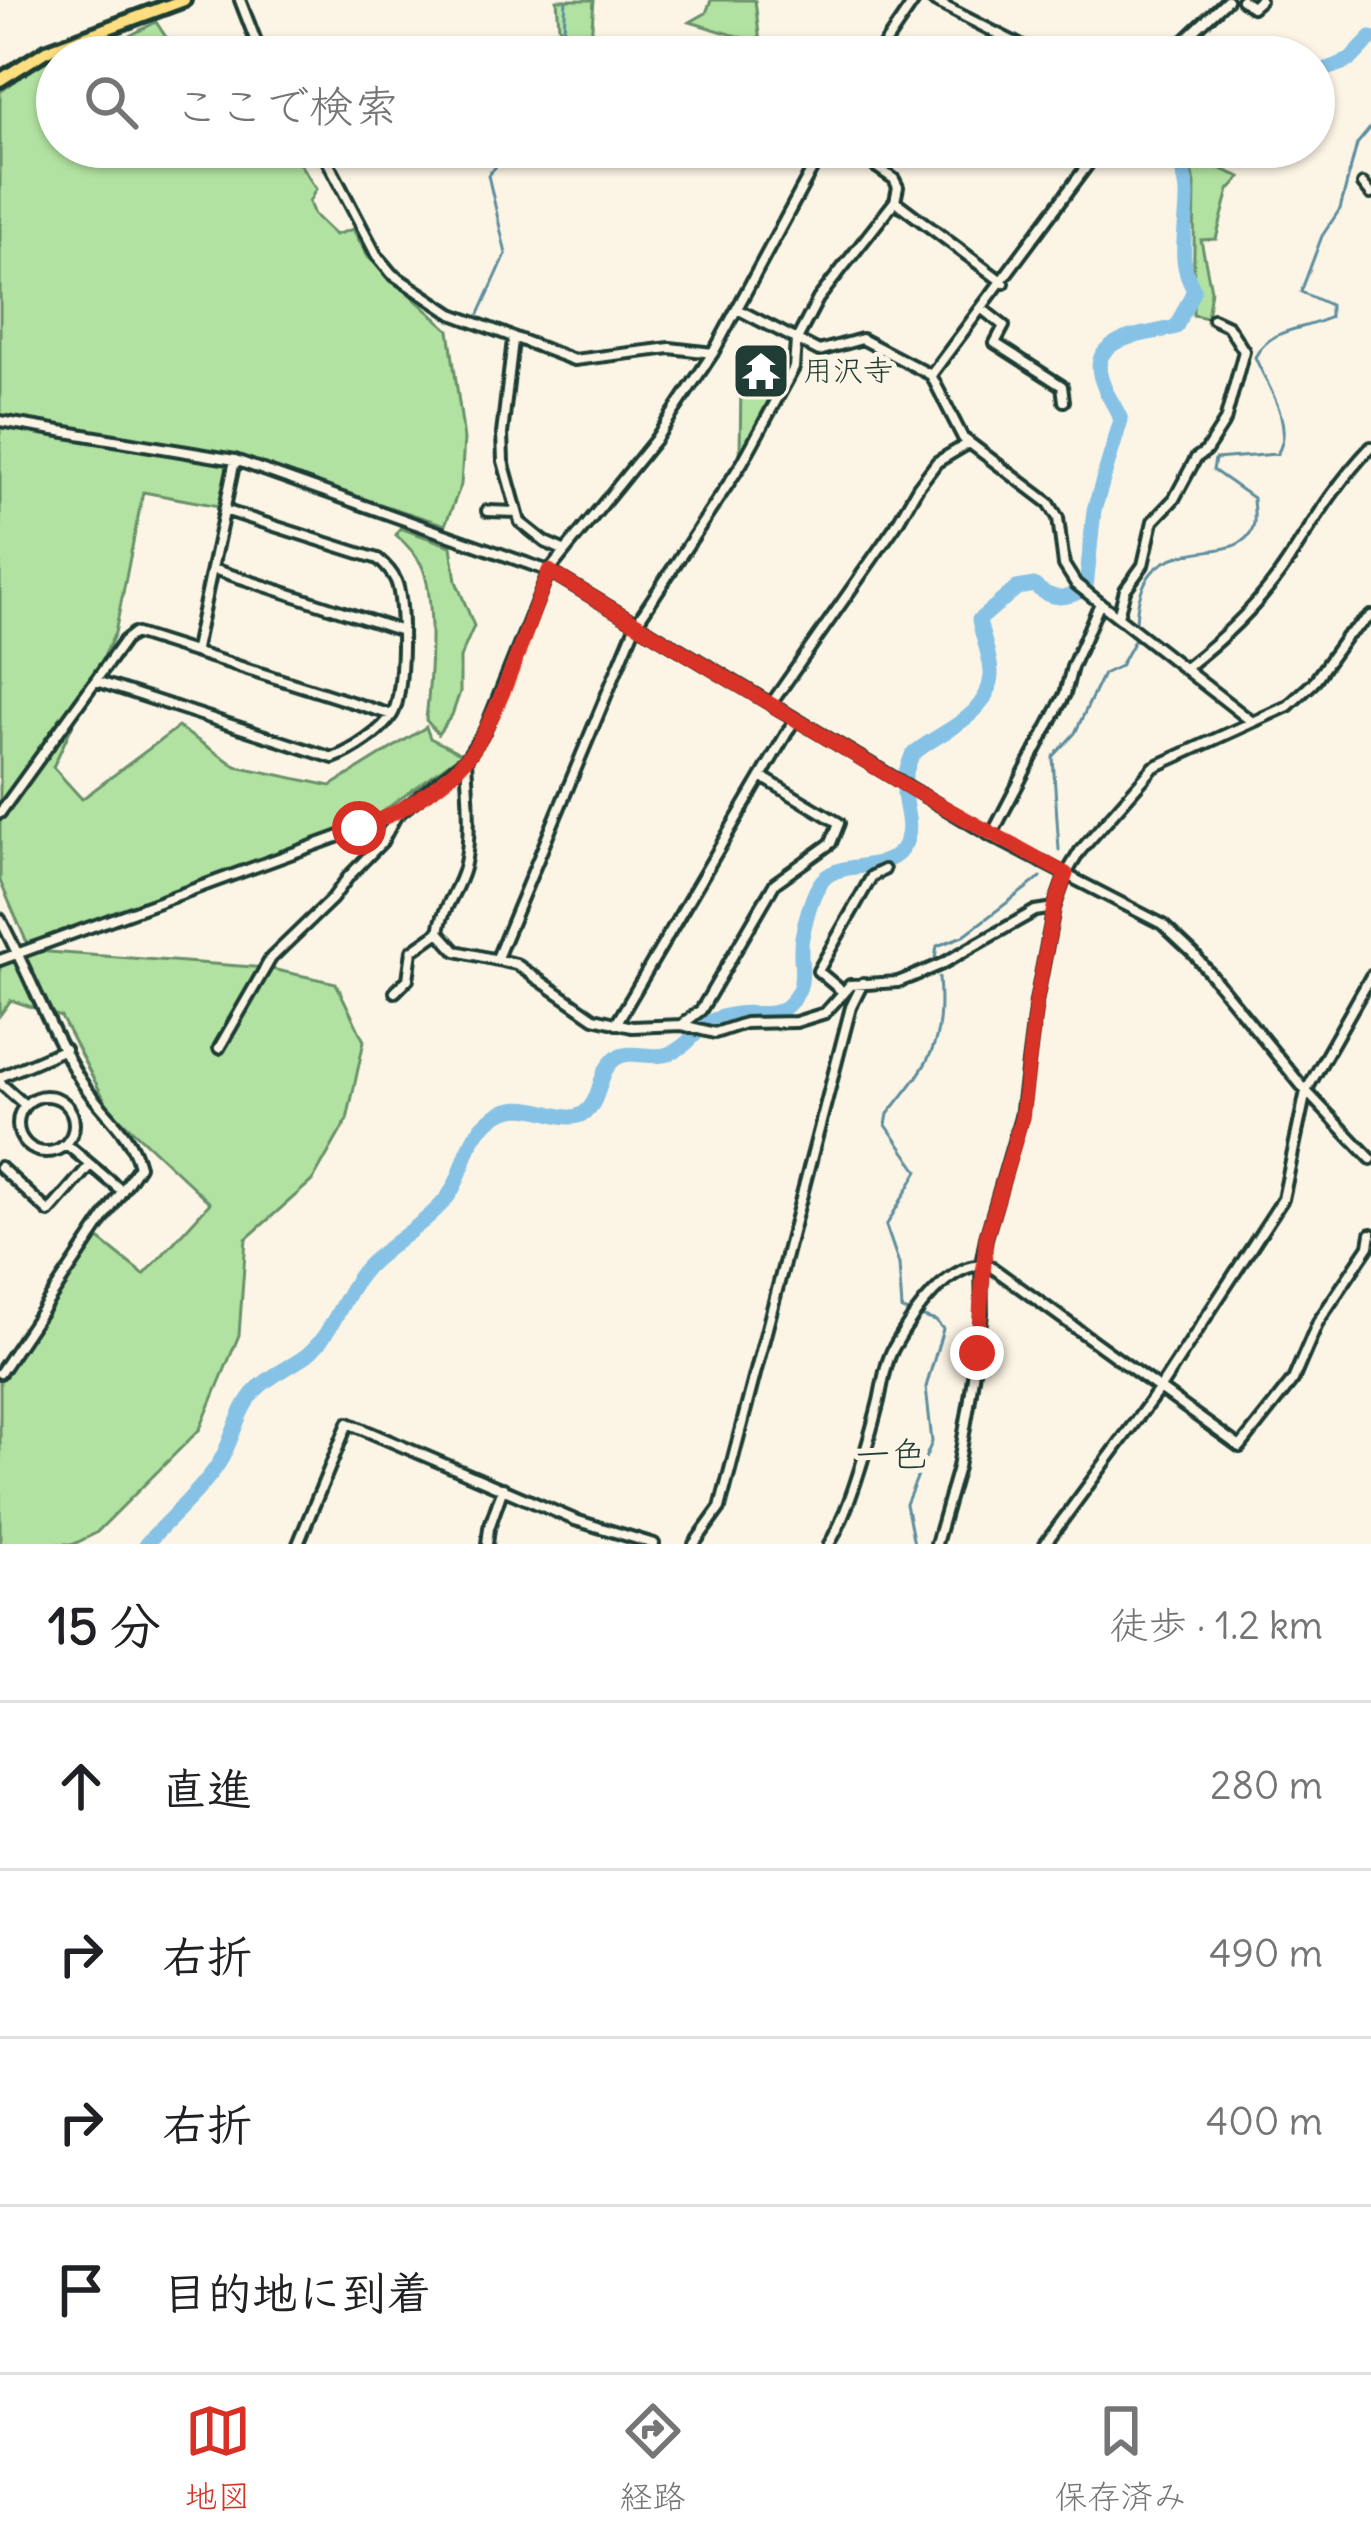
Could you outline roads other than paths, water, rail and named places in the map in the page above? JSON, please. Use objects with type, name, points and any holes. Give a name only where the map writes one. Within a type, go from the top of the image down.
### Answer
[{"type":"main road","points":[[83,36],[184,0]]},
{"type":"main road","points":[[0,80],[36,59]]},
{"type":"street","points":[[240,0],[254,36]]},
{"type":"street","points":[[890,36],[915,0]]},
{"type":"street","points":[[932,0],[1002,36]]},
{"type":"street","points":[[1189,36],[1227,0]]},
{"type":"street","points":[[1242,0],[1252,7],[1260,0]]},
{"type":"street","points":[[330,168],[355,219],[392,274],[452,314],[574,360],[670,348],[712,353]]},
{"type":"street","points":[[0,960],[397,815],[466,759],[484,730],[549,571],[656,440],[739,310],[813,168]]},
{"type":"street","points":[[497,958],[636,624],[742,463],[794,368],[796,341],[818,299],[895,201],[898,187],[894,179],[878,168]]},
{"type":"street","points":[[931,375],[1086,168]]},
{"type":"street","points":[[1363,184],[1371,194]]},
{"type":"street","points":[[895,201],[1004,283]]},
{"type":"street","points":[[981,308],[1004,326],[995,343],[1062,386],[1064,401]]},
{"type":"street","points":[[739,310],[819,351],[862,339],[931,375],[969,443],[1049,502],[1058,518],[1064,565],[1076,584],[1251,721]]},
{"type":"street","points":[[1118,616],[1125,590],[1143,565],[1153,521],[1174,500],[1196,458],[1206,451],[1225,421],[1234,394],[1244,351],[1228,326],[1213,319]]},
{"type":"street","points":[[513,340],[501,450],[520,522],[563,550]]},
{"type":"street","points":[[0,421],[235,460],[549,571],[992,836],[1130,904],[1180,940],[1306,1091],[1371,1159]]},
{"type":"street","points":[[771,704],[896,525],[917,487],[937,462],[969,443]]},
{"type":"street","points":[[1185,668],[1247,612],[1287,563],[1342,479],[1371,447]]},
{"type":"street","points":[[195,650],[235,460]]},
{"type":"street","points":[[96,681],[333,758],[392,715],[399,683],[396,581],[377,559],[224,510]]},
{"type":"street","points":[[488,511],[518,512]]},
{"type":"street","points":[[212,569],[400,630]]},
{"type":"street","points":[[992,836],[1065,694],[1096,600]]},
{"type":"street","points":[[936,1544],[958,1468],[969,1405],[982,1314],[981,1264],[1022,1117],[1036,1002],[1054,908],[1066,874],[1079,851],[1154,767],[1288,706],[1346,637],[1371,616]]},
{"type":"street","points":[[0,813],[134,633],[392,715]]},
{"type":"street","points":[[616,1024],[795,719]]},
{"type":"street","points":[[395,992],[408,979],[412,951],[439,932],[447,903],[463,874],[466,759]]},
{"type":"street","points":[[685,1026],[701,1010],[776,883],[831,842],[838,823],[762,777]]},
{"type":"street","points":[[219,1048],[271,958],[332,899],[382,842],[397,815]]},
{"type":"street","points":[[843,992],[818,971],[872,876],[884,870]]},
{"type":"street","points":[[439,932],[456,950],[516,964],[594,1018],[715,1033],[745,1023],[814,1018],[850,985],[898,982],[961,955],[1035,911],[1054,908]]},
{"type":"street","points":[[0,919],[65,1049],[99,1106],[132,1140],[139,1166],[0,1372]]},
{"type":"street","points":[[1045,1544],[1160,1388],[1283,1199],[1306,1091],[1371,976]]},
{"type":"street","points":[[694,1544],[720,1508],[851,1006],[863,983]]},
{"type":"street","points":[[25,1106],[0,1080],[65,1049]]},
{"type":"street","points":[[40,1096],[65,1103],[74,1128],[66,1144],[40,1152],[24,1142],[18,1123],[25,1106],[40,1096]]},
{"type":"street","points":[[66,1144],[122,1191]]},
{"type":"street","points":[[0,1168],[49,1212],[90,1165]]},
{"type":"street","points":[[830,1544],[844,1513],[889,1359],[922,1307],[958,1273],[981,1264],[990,1266],[1240,1447],[1293,1380],[1318,1322],[1369,1246],[1371,1234]]},
{"type":"street","points":[[298,1544],[348,1424],[575,1520],[653,1544]]},
{"type":"street","points":[[488,1544],[503,1488]]},
{"type":"waterway","points":[[563,36],[566,0]]},
{"type":"waterway","points":[[1335,66],[1350,60],[1371,38]]},
{"type":"waterway","points":[[1136,628],[1140,594],[1152,572],[1169,560],[1243,541],[1253,527],[1253,498],[1213,470],[1215,459],[1277,454],[1282,418],[1255,357],[1279,334],[1330,317],[1330,305],[1301,292],[1322,236],[1340,209],[1357,144],[1371,127]]},
{"type":"waterway","points":[[479,314],[506,254],[488,175],[494,168]]},
{"type":"waterway","points":[[146,1544],[211,1474],[256,1390],[318,1344],[361,1274],[446,1199],[483,1126],[513,1109],[574,1117],[584,1113],[615,1059],[627,1054],[668,1054],[712,1021],[776,1012],[795,997],[801,981],[803,931],[819,885],[837,871],[887,861],[897,854],[909,830],[904,785],[912,755],[971,714],[988,691],[991,670],[979,620],[1017,588],[1034,585],[1059,597],[1086,588],[1094,510],[1121,420],[1103,384],[1102,355],[1122,340],[1176,327],[1194,290],[1185,267],[1187,188],[1181,168]]},
{"type":"waterway","points":[[1059,850],[1053,757],[1075,733],[1103,674],[1120,666],[1136,637]]},
{"type":"waterway","points":[[935,958],[937,946],[963,936],[1041,877]]},
{"type":"waterway","points":[[914,1544],[906,1504],[932,1442],[926,1387],[943,1329],[936,1321],[902,1310],[899,1264],[886,1226],[918,1171],[886,1125],[888,1114],[931,1052],[939,1021],[939,977]]},
{"type":"place","name":"用沢寺","points":[[761,371]]},
{"type":"district","name":"一色","points":[[891,1454]]}]
